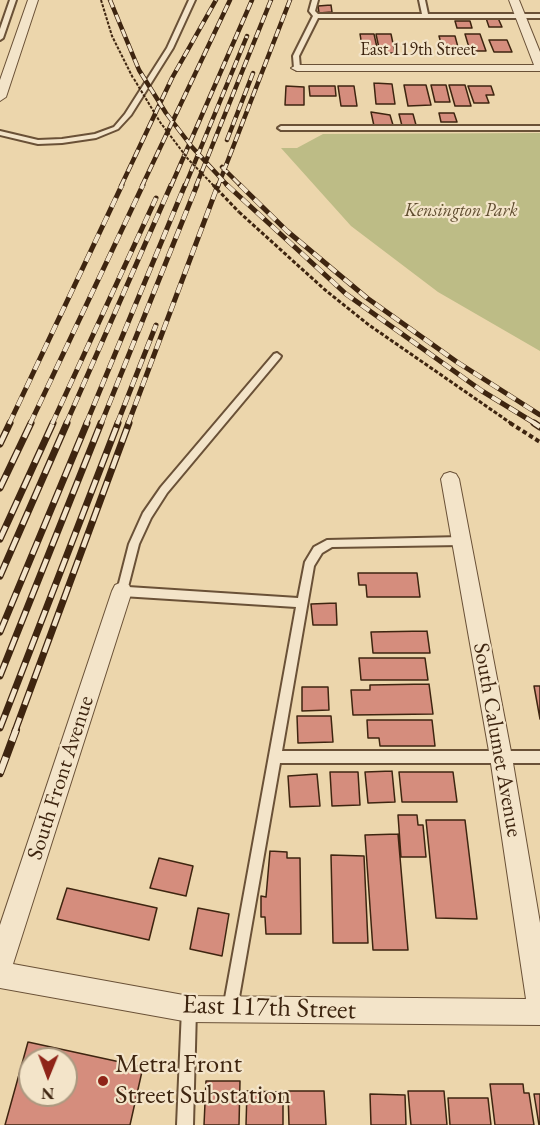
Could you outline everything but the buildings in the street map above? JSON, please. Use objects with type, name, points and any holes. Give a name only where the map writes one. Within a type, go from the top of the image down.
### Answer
[{"type":"street","points":[[0,97],[33,0]]},
{"type":"street","points":[[514,0],[540,67]]},
{"type":"street","name":"East 119th Street","points":[[297,68],[540,67]]},
{"type":"street","name":"South Calumet Avenue","points":[[450,478],[501,757],[540,1002]]},
{"type":"street","name":"South Front Avenue","points":[[0,964],[122,591]]},
{"type":"street","name":"East 117th Street","points":[[0,975],[189,1009],[540,1012]]},
{"type":"lane","points":[[0,38],[13,0]]},
{"type":"lane","points":[[0,133],[38,142],[96,136],[117,128],[128,115],[170,48],[192,0]]},
{"type":"lane","points":[[315,0],[312,11],[316,16]]},
{"type":"lane","points":[[422,0],[425,16]]},
{"type":"lane","points":[[0,8],[10,8]]},
{"type":"lane","points":[[316,16],[540,16]]},
{"type":"lane","points":[[297,68],[296,56],[316,16]]},
{"type":"lane","points":[[281,128],[540,128]]},
{"type":"lane","points":[[277,356],[158,499],[137,537],[122,591],[302,603]]},
{"type":"lane","points":[[230,1009],[309,565],[318,550],[331,543],[461,541]]},
{"type":"lane","points":[[275,757],[540,757]]},
{"type":"lane","points":[[185,1125],[189,1009]]},
{"type":"path","points":[[101,0],[112,36],[160,122],[188,159],[239,212],[324,290],[369,325],[481,405],[540,442]]},
{"type":"green space","name":"Kensington Park","points":[[540,133],[540,351],[438,292],[351,226],[281,148],[297,148],[323,134]]},
{"type":"railway","points":[[110,0],[139,70],[160,103]]},
{"type":"railway","points":[[160,103],[216,0]]},
{"type":"railway","points":[[173,122],[230,0]]},
{"type":"railway","points":[[189,144],[252,0]]},
{"type":"railway","points":[[206,162],[271,0]]},
{"type":"railway","points":[[224,169],[290,0]]},
{"type":"railway","points":[[198,154],[247,36]]},
{"type":"railway","points":[[227,140],[253,73]]},
{"type":"railway","points":[[121,186],[160,103]]},
{"type":"railway","points":[[160,103],[173,122]]},
{"type":"railway","points":[[142,186],[173,122]]},
{"type":"railway","points":[[173,122],[189,144]]},
{"type":"railway","points":[[171,186],[189,144]]},
{"type":"railway","points":[[189,144],[198,154]]},
{"type":"railway","points":[[185,186],[198,154]]},
{"type":"railway","points":[[198,154],[206,162]]},
{"type":"railway","points":[[196,186],[206,162]]},
{"type":"railway","points":[[206,162],[221,178]]},
{"type":"railway","points":[[221,178],[224,169]]},
{"type":"railway","points":[[224,169],[240,185]]},
{"type":"railway","points":[[218,186],[221,178]]},
{"type":"railway","points":[[221,178],[227,185]]},
{"type":"railway","points":[[9,424],[122,185]]},
{"type":"railway","points":[[30,424],[143,185]]},
{"type":"railway","points":[[66,424],[171,185]]},
{"type":"railway","points":[[86,424],[185,185]]},
{"type":"railway","points":[[101,424],[197,185]]},
{"type":"railway","points":[[128,424],[218,185]]},
{"type":"railway","points":[[227,185],[346,294],[482,391],[536,424]]},
{"type":"railway","points":[[240,185],[287,231],[367,298],[457,362],[540,415]]},
{"type":"railway","points":[[52,424],[156,198]]},
{"type":"railway","points":[[117,424],[156,325]]},
{"type":"railway","points":[[0,444],[10,423]]},
{"type":"railway","points":[[0,488],[31,423]]},
{"type":"railway","points":[[0,539],[53,423]]},
{"type":"railway","points":[[0,576],[67,423]]},
{"type":"railway","points":[[0,632],[87,423]]},
{"type":"railway","points":[[0,676],[101,423]]},
{"type":"railway","points":[[0,728],[118,423]]},
{"type":"railway","points":[[15,731],[129,423]]},
{"type":"railway","points":[[534,423],[540,427]]},
{"type":"railway","points":[[0,773],[16,730]]},
{"type":"place","name":"Metra Front Street Substation","points":[[103,1081]]}]
